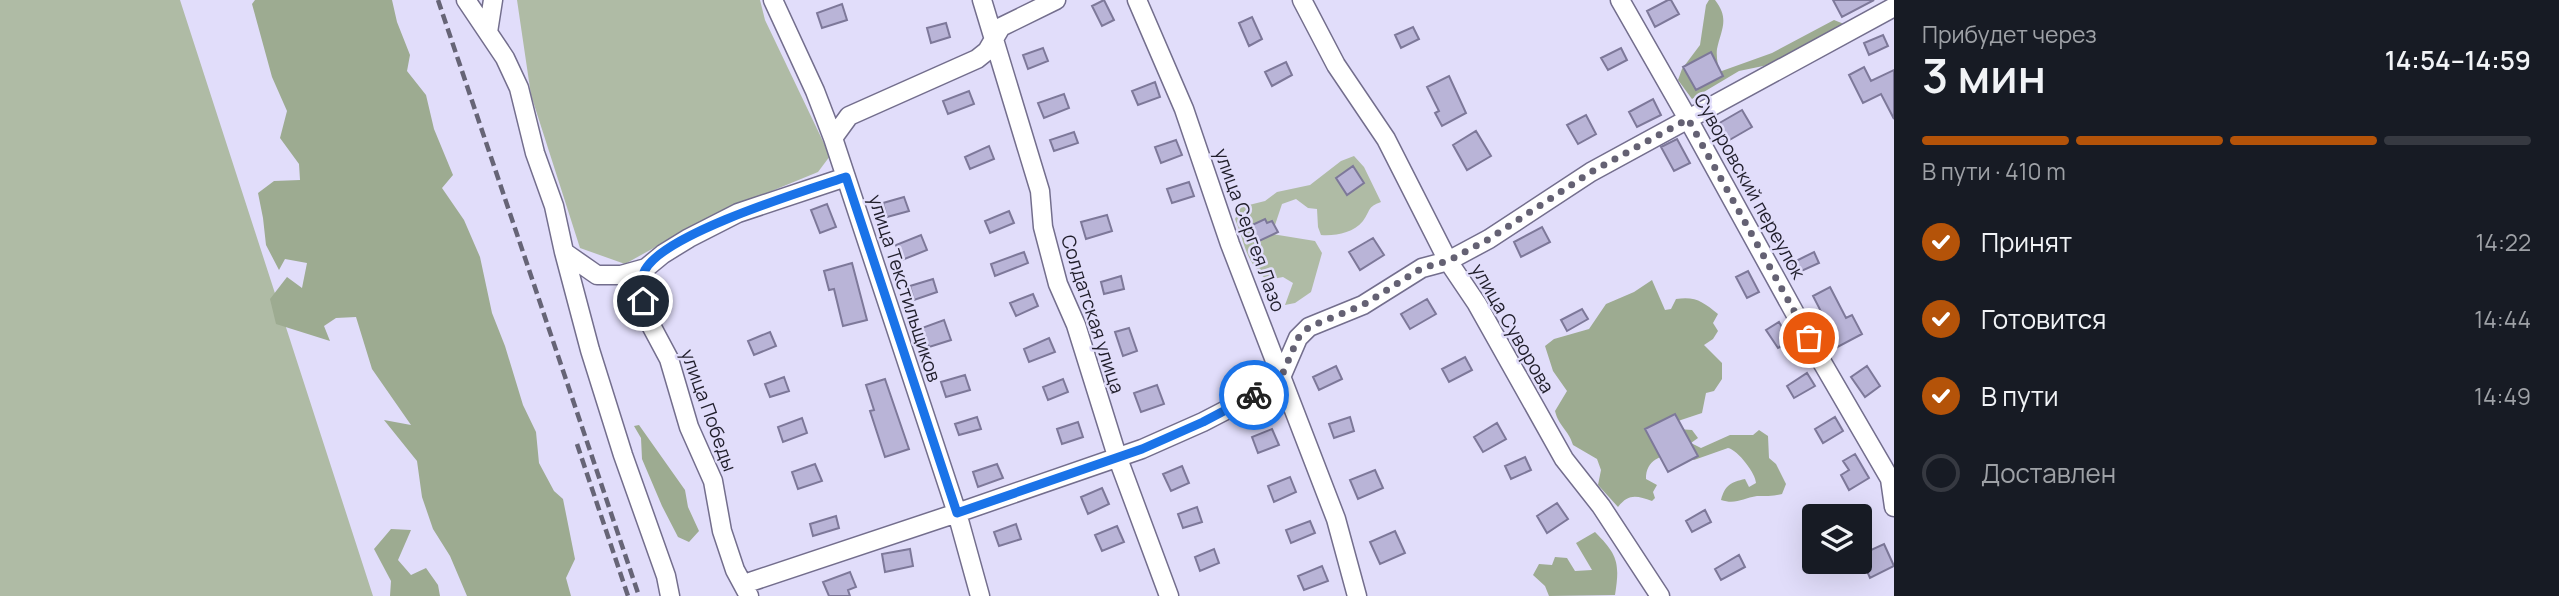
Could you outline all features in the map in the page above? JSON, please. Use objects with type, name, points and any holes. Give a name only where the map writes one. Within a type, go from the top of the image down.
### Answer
[{"type":"street","points":[[466,0],[505,58],[519,88],[535,153],[554,206],[590,350],[623,455],[666,576],[670,596]]},
{"type":"street","points":[[488,32],[493,0]]},
{"type":"street","name":"улица Текстильщиков","points":[[773,0],[816,91],[833,138],[957,513],[980,596]]},
{"type":"street","name":"Солдатская улица","points":[[982,0],[1040,191],[1049,254],[1058,284],[1076,326],[1117,456],[1168,596]]},
{"type":"street","points":[[833,138],[849,116],[977,59],[988,51],[1001,27],[1056,0]]},
{"type":"street","name":"улица Сергея Лазо","points":[[1137,0],[1184,109],[1230,244],[1336,519],[1357,596]]},
{"type":"street","name":"улица Суворова","points":[[1302,0],[1336,65],[1386,139],[1448,261],[1477,304],[1564,459],[1601,506],[1660,596]]},
{"type":"street","name":"Суворовский переулок","points":[[1620,0],[1890,479],[1894,507]]},
{"type":"street","points":[[747,590],[1142,449],[1203,422],[1257,394],[1282,375],[1298,338],[1309,327],[1363,305],[1422,268],[1448,261],[1489,239],[1591,172],[1894,6]]},
{"type":"street","points":[[564,252],[597,275],[621,275],[646,268],[689,238],[738,214],[846,177]]},
{"type":"street","name":"улица Победы","points":[[646,268],[639,287],[646,316],[669,359],[689,427],[713,481],[722,531],[735,570],[747,590]]},
{"type":"green space","points":[[0,0],[180,0],[373,596],[0,596]]},
{"type":"green space","points":[[255,0],[392,0],[410,55],[407,71],[426,95],[434,129],[453,175],[442,188],[464,220],[480,257],[492,313],[523,405],[536,432],[539,463],[554,491],[563,499],[575,559],[566,578],[571,596],[467,596],[450,556],[433,529],[422,497],[417,461],[384,420],[411,425],[372,369],[356,317],[336,318],[324,326],[330,341],[276,324],[270,299],[287,277],[302,288],[307,263],[285,259],[279,270],[266,245],[258,193],[274,181],[300,180],[299,164],[280,138],[287,111],[272,77],[252,4]]},
{"type":"green space","points":[[517,0],[760,0],[765,20],[830,156],[818,172],[711,216],[625,264],[580,248],[531,95]]},
{"type":"green space","points":[[1709,0],[1715,0],[1723,19],[1717,52],[1719,72],[1772,53],[1834,20],[1844,24],[1768,65],[1739,71],[1692,99],[1678,80],[1682,69],[1700,45]]},
{"type":"green space","points":[[1354,156],[1364,167],[1381,202],[1371,207],[1363,221],[1354,228],[1338,234],[1321,235],[1317,209],[1308,208],[1296,199],[1282,204],[1272,234],[1315,241],[1322,253],[1311,292],[1295,303],[1285,305],[1293,283],[1283,277],[1267,280],[1260,273],[1247,253],[1235,219],[1241,207],[1265,201],[1277,192],[1310,185],[1341,161]]},
{"type":"green space","points":[[1652,280],[1665,310],[1671,309],[1676,299],[1689,298],[1703,303],[1718,314],[1713,323],[1718,331],[1713,339],[1704,345],[1722,363],[1722,379],[1714,391],[1706,393],[1702,413],[1669,424],[1678,429],[1692,430],[1698,438],[1691,443],[1701,448],[1730,435],[1753,435],[1759,430],[1768,436],[1769,458],[1776,464],[1786,484],[1782,494],[1735,501],[1721,500],[1724,491],[1732,483],[1745,479],[1749,487],[1756,483],[1746,463],[1728,448],[1694,460],[1678,452],[1656,460],[1649,467],[1646,479],[1657,485],[1653,492],[1655,498],[1652,501],[1630,498],[1618,507],[1598,485],[1601,470],[1597,459],[1573,445],[1555,411],[1567,391],[1553,371],[1545,346],[1554,339],[1589,329],[1606,304],[1634,292]]},
{"type":"green space","points":[[639,425],[685,490],[688,507],[699,531],[689,542],[678,537],[662,506],[642,459],[641,438],[634,426]]},
{"type":"green space","points":[[391,529],[411,530],[398,560],[411,575],[426,568],[438,585],[440,596],[390,596],[391,581],[374,549]]},
{"type":"green space","points":[[1595,532],[1609,547],[1616,560],[1615,595],[1549,596],[1545,586],[1533,575],[1539,564],[1552,565],[1555,557],[1567,558],[1575,571],[1592,570],[1576,543]]},
{"type":"building","points":[[1104,0],[1114,20],[1102,26],[1092,6]]},
{"type":"building","points":[[1671,0],[1679,14],[1655,27],[1647,11]]},
{"type":"building","points":[[1833,0],[1874,0],[1842,17]]},
{"type":"building","points":[[842,4],[847,20],[822,28],[817,13]]},
{"type":"building","points":[[1252,17],[1262,39],[1249,46],[1239,23]]},
{"type":"building","points":[[946,23],[950,37],[931,43],[927,28]]},
{"type":"building","points":[[1413,27],[1419,39],[1401,48],[1395,35]]},
{"type":"building","points":[[1883,35],[1888,46],[1869,55],[1864,43]]},
{"type":"building","points":[[1043,48],[1048,61],[1028,69],[1023,55]]},
{"type":"building","points":[[1621,48],[1627,60],[1608,70],[1601,58]]},
{"type":"building","points":[[1711,52],[1723,76],[1696,90],[1683,67]]},
{"type":"building","points":[[1286,62],[1292,75],[1272,86],[1265,72]]},
{"type":"building","points":[[1864,67],[1871,81],[1894,70],[1894,119],[1881,94],[1863,103],[1849,75]]},
{"type":"building","points":[[1449,76],[1466,113],[1442,126],[1435,113],[1439,111],[1427,87]]},
{"type":"building","points":[[1155,82],[1160,97],[1138,105],[1132,91]]},
{"type":"building","points":[[969,91],[974,104],[948,114],[943,101]]},
{"type":"building","points":[[1064,94],[1069,108],[1044,118],[1038,103]]},
{"type":"building","points":[[1653,99],[1661,115],[1637,127],[1629,112]]},
{"type":"building","points":[[1742,110],[1752,127],[1726,142],[1716,125]]},
{"type":"building","points":[[1586,115],[1596,134],[1578,144],[1567,125]]},
{"type":"building","points":[[1476,131],[1491,156],[1467,170],[1453,145]]},
{"type":"building","points":[[1074,132],[1078,143],[1054,151],[1050,140]]},
{"type":"building","points":[[1677,139],[1690,163],[1674,171],[1661,147]]},
{"type":"building","points":[[1176,140],[1182,155],[1161,163],[1155,147]]},
{"type":"building","points":[[989,146],[994,159],[970,169],[965,157]]},
{"type":"building","points":[[1353,166],[1364,183],[1347,195],[1336,178]]},
{"type":"building","points":[[1189,182],[1194,196],[1172,203],[1167,189]]},
{"type":"building","points":[[904,197],[909,211],[887,217],[883,203]]},
{"type":"building","points":[[827,204],[836,227],[820,233],[811,210]]},
{"type":"building","points":[[1009,211],[1014,223],[990,233],[985,221]]},
{"type":"building","points":[[1107,215],[1112,231],[1086,239],[1081,222]]},
{"type":"building","points":[[1265,219],[1267,223],[1272,221],[1278,232],[1257,242],[1250,226]]},
{"type":"building","points":[[1542,227],[1550,242],[1521,257],[1514,242]]},
{"type":"building","points":[[921,235],[927,250],[902,260],[896,245]]},
{"type":"building","points":[[1373,238],[1384,255],[1360,270],[1349,252]]},
{"type":"building","points":[[1024,252],[1028,263],[995,276],[991,264]]},
{"type":"building","points":[[1814,252],[1819,263],[1797,273],[1792,263]]},
{"type":"building","points":[[852,263],[867,320],[843,326],[834,289],[829,290],[824,271]]},
{"type":"building","points":[[1748,271],[1759,292],[1747,298],[1736,277]]},
{"type":"building","points":[[1121,276],[1124,289],[1104,294],[1101,282]]},
{"type":"building","points":[[933,279],[937,292],[914,300],[910,286]]},
{"type":"building","points":[[1830,287],[1846,318],[1852,315],[1862,334],[1832,350],[1822,331],[1829,327],[1813,296]]},
{"type":"building","points":[[1033,294],[1038,306],[1016,316],[1010,303]]},
{"type":"building","points":[[1427,299],[1436,314],[1410,329],[1401,314]]},
{"type":"building","points":[[1582,309],[1588,319],[1567,331],[1561,320]]},
{"type":"building","points":[[944,320],[951,340],[929,347],[922,328]]},
{"type":"building","points":[[1779,322],[1790,341],[1778,348],[1766,330]]},
{"type":"building","points":[[1129,328],[1137,351],[1123,356],[1115,332]]},
{"type":"building","points":[[770,332],[776,346],[754,355],[748,341]]},
{"type":"building","points":[[1049,338],[1055,352],[1029,362],[1024,349]]},
{"type":"building","points":[[1465,357],[1472,370],[1449,382],[1442,369]]},
{"type":"building","points":[[1336,366],[1342,379],[1319,390],[1313,377]]},
{"type":"building","points":[[1867,366],[1880,386],[1865,397],[1851,377]]},
{"type":"building","points":[[1807,373],[1815,386],[1794,398],[1787,386]]},
{"type":"building","points":[[965,375],[970,390],[946,397],[941,382]]},
{"type":"building","points":[[784,377],[789,391],[770,397],[765,384]]},
{"type":"building","points":[[885,379],[909,449],[885,457],[870,411],[874,410],[866,385]]},
{"type":"building","points":[[1063,379],[1068,392],[1048,400],[1043,387]]},
{"type":"building","points":[[1157,385],[1164,404],[1141,412],[1134,393]]},
{"type":"building","points":[[1675,414],[1698,456],[1668,472],[1645,429]]},
{"type":"building","points":[[977,417],[981,429],[959,435],[955,424]]},
{"type":"building","points":[[1350,417],[1354,431],[1334,438],[1329,424]]},
{"type":"building","points":[[1835,417],[1843,431],[1823,443],[1815,429]]},
{"type":"building","points":[[802,418],[807,433],[783,442],[778,427]]},
{"type":"building","points":[[1078,422],[1083,437],[1062,444],[1057,429]]},
{"type":"building","points":[[1497,423],[1506,439],[1483,452],[1474,437]]},
{"type":"building","points":[[1272,429],[1279,445],[1258,453],[1252,437]]},
{"type":"building","points":[[1855,454],[1869,478],[1849,490],[1841,475],[1849,470],[1843,461]]},
{"type":"building","points":[[1525,457],[1531,470],[1511,479],[1505,466]]},
{"type":"building","points":[[815,464],[822,481],[798,489],[792,472]]},
{"type":"building","points":[[997,464],[1003,478],[978,487],[973,472]]},
{"type":"building","points":[[1182,466],[1189,483],[1171,491],[1163,474]]},
{"type":"building","points":[[1375,470],[1383,488],[1358,499],[1350,480]]},
{"type":"building","points":[[1290,477],[1296,492],[1274,502],[1268,486]]},
{"type":"building","points":[[1102,488],[1109,504],[1088,514],[1081,497]]},
{"type":"building","points":[[1557,503],[1568,519],[1547,533],[1537,516]]},
{"type":"building","points":[[1197,507],[1202,522],[1183,528],[1178,514]]},
{"type":"building","points":[[1705,510],[1711,522],[1692,532],[1686,521]]},
{"type":"building","points":[[836,516],[839,528],[813,536],[810,524]]},
{"type":"building","points":[[1310,521],[1315,533],[1291,543],[1286,530]]},
{"type":"building","points":[[1016,524],[1021,539],[999,546],[994,532]]},
{"type":"building","points":[[1117,526],[1124,542],[1102,551],[1095,535]]},
{"type":"building","points":[[1395,531],[1405,553],[1380,564],[1370,542]]},
{"type":"building","points":[[1884,544],[1894,566],[1870,578],[1868,574],[1872,574],[1872,550]]},
{"type":"building","points":[[910,549],[913,566],[885,572],[882,554]]},
{"type":"building","points":[[1214,549],[1219,563],[1200,571],[1195,557]]},
{"type":"building","points":[[1739,555],[1745,567],[1721,580],[1715,569]]},
{"type":"building","points":[[1322,566],[1328,581],[1304,590],[1298,576]]},
{"type":"building","points":[[850,572],[856,587],[848,590],[850,596],[829,596],[823,582]]},
{"type":"railway","points":[[438,0],[639,596]]},
{"type":"railway","points":[[577,444],[628,596]]},
{"type":"way so far","points":[[1254,395],[1282,375],[1298,338],[1309,327],[1363,305],[1422,268],[1448,261],[1489,239],[1591,172],[1688,119],[1809,338]]},
{"type":"route","points":[[643,301],[639,287],[646,268],[689,238],[738,214],[846,177],[957,513],[1142,449],[1203,422],[1254,395]]}]
